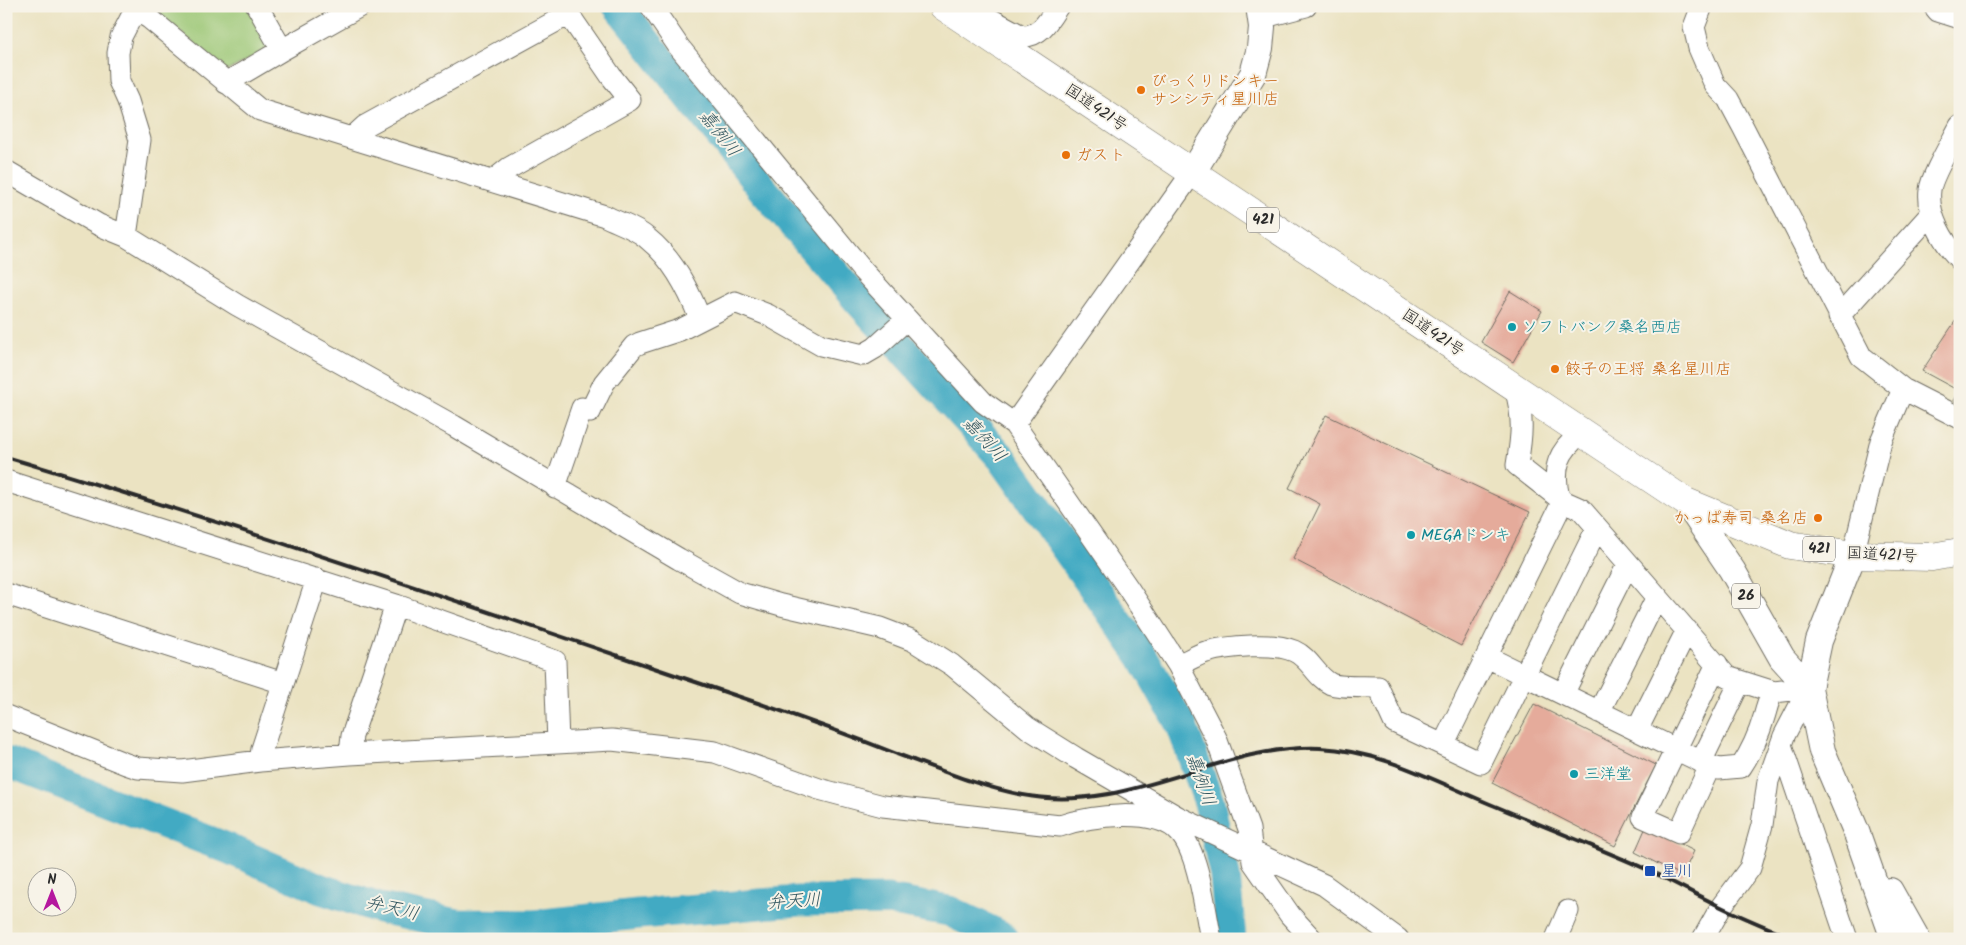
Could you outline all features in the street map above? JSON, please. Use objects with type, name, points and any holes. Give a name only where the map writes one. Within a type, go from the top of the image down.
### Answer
[{"type":"highway","name":"国道421号","points":[[949,10],[1686,502],[1790,545],[1853,555],[1932,557],[1960,552]]},
{"type":"main road","points":[[1192,173],[1253,74],[1260,48],[1260,12]]},
{"type":"main road","name":"26","points":[[1686,502],[1732,570],[1782,658],[1808,688]]},
{"type":"main road","name":"26","points":[[1853,555],[1819,641],[1808,688],[1822,750],[1856,832],[1909,938]]},
{"type":"street","points":[[257,6],[282,50]]},
{"type":"street","points":[[226,83],[360,6]]},
{"type":"street","points":[[651,6],[679,47],[904,322],[983,402],[1014,424],[1128,588],[1178,665],[1216,738],[1249,829],[1247,849],[1290,915],[1312,939]]},
{"type":"street","points":[[949,10],[966,6],[1022,36],[1030,36],[1044,26],[1058,6]]},
{"type":"street","points":[[1260,12],[1306,6]]},
{"type":"street","points":[[1702,6],[1694,27],[1699,48],[1711,77],[1715,85],[1728,99],[1743,126],[1861,356],[1903,390],[1960,418]]},
{"type":"street","points":[[1934,6],[1938,11],[1960,18]]},
{"type":"street","points":[[126,236],[140,140],[128,101],[119,81],[118,53],[121,37],[136,8],[260,110],[494,180],[605,216],[646,237],[669,261],[693,301],[700,319]]},
{"type":"street","points":[[352,138],[365,126],[566,10],[611,76],[630,100],[509,168],[494,180]]},
{"type":"street","points":[[1960,126],[1930,188],[1931,214],[1952,251],[1960,260]]},
{"type":"street","points":[[6,172],[100,225],[126,236],[237,305],[454,426],[555,487],[740,593],[781,605],[880,628],[914,641],[952,665],[1028,728],[1175,821],[1195,864],[1211,939]]},
{"type":"street","points":[[1014,424],[1192,173]]},
{"type":"street","points":[[1839,316],[1931,214]]},
{"type":"street","points":[[555,487],[582,408],[590,412],[604,383],[626,356],[640,343],[680,330],[735,302],[768,315],[821,345],[863,355],[875,348],[904,322]]},
{"type":"street","points":[[1515,388],[1521,408],[1522,420],[1517,465],[1561,500],[1580,509],[1727,677],[1774,692],[1808,688]]},
{"type":"street","points":[[1853,555],[1881,441],[1903,390]]},
{"type":"street","points":[[1443,744],[1487,657],[1561,500],[1556,484],[1556,469],[1561,455],[1568,443],[1582,432]]},
{"type":"street","points":[[6,481],[317,579],[555,661],[558,743]]},
{"type":"street","points":[[1178,665],[1206,652],[1240,647],[1269,646],[1293,650],[1306,658],[1332,684],[1378,686],[1394,722],[1481,764],[1597,528]]},
{"type":"street","points":[[1563,694],[1628,564]]},
{"type":"street","points":[[260,762],[262,749],[317,579]]},
{"type":"street","points":[[6,594],[283,683]]},
{"type":"street","points":[[1599,712],[1658,597]]},
{"type":"street","points":[[350,754],[352,736],[396,605]]},
{"type":"street","points":[[1637,730],[1687,630]]},
{"type":"street","points":[[1487,657],[1674,749],[1719,769],[1740,767],[1748,757],[1764,718],[1769,697],[1774,692]]},
{"type":"street","points":[[1717,664],[1643,816],[1679,834],[1740,682]]},
{"type":"street","points":[[1703,939],[1721,907],[1750,868],[1762,825],[1768,781],[1781,744],[1808,688]]},
{"type":"street","points":[[6,716],[138,768],[182,771],[350,754],[612,740],[715,752],[819,789],[883,806],[1060,826],[1076,820],[1118,814],[1175,821],[1201,829],[1324,885],[1398,939]]},
{"type":"street","points":[[1781,744],[1847,939]]},
{"type":"street","points":[[1556,939],[1568,911]]},
{"type":"green space","points":[[149,6],[251,6],[270,40],[266,50],[227,71]]},
{"type":"building","name":"ソフトバンク桑名西店","points":[[1510,291],[1542,311],[1513,362],[1481,342]]},
{"type":"building","points":[[1960,314],[1960,404],[1954,401],[1959,391],[1922,371]]},
{"type":"building","name":"MEGAドンキ","points":[[1326,415],[1530,512],[1461,646],[1293,559],[1320,504],[1289,488]]},
{"type":"building","name":"三洋堂","points":[[1534,704],[1656,765],[1615,846],[1492,783]]},
{"type":"building","points":[[1646,827],[1694,851],[1682,876],[1635,852]]},
{"type":"waterway","name":"嘉例川","points":[[618,6],[760,186],[856,298],[1002,458],[1142,656],[1182,727],[1209,802],[1225,876],[1231,939]]},
{"type":"waterway","name":"弁天川","points":[[6,762],[227,848],[321,889],[379,908],[457,924],[534,925],[638,914],[798,901],[888,900],[949,911],[1004,939]]},
{"type":"railway","points":[[6,457],[281,543],[464,604],[777,710],[959,777],[1007,792],[1062,799],[1100,796],[1137,788],[1245,756],[1282,750],[1320,748],[1343,750],[1365,755],[1407,768],[1628,861],[1725,909],[1794,939]]},
{"type":"place","name":"びっくりドンキー サンシティ星川店","points":[[1141,90]]},
{"type":"place","name":"ガスト","points":[[1066,155]]},
{"type":"place","name":"ソフトバンク桑名西店","points":[[1512,327]]},
{"type":"place","name":"餃子の王将 桑名星川店","points":[[1555,369]]},
{"type":"place","name":"かっぱ寿司 桑名店","points":[[1818,518]]},
{"type":"place","name":"MEGAドンキ","points":[[1411,535]]},
{"type":"place","name":"三洋堂","points":[[1574,774]]},
{"type":"place","name":"星川","points":[[1650,871]]}]
